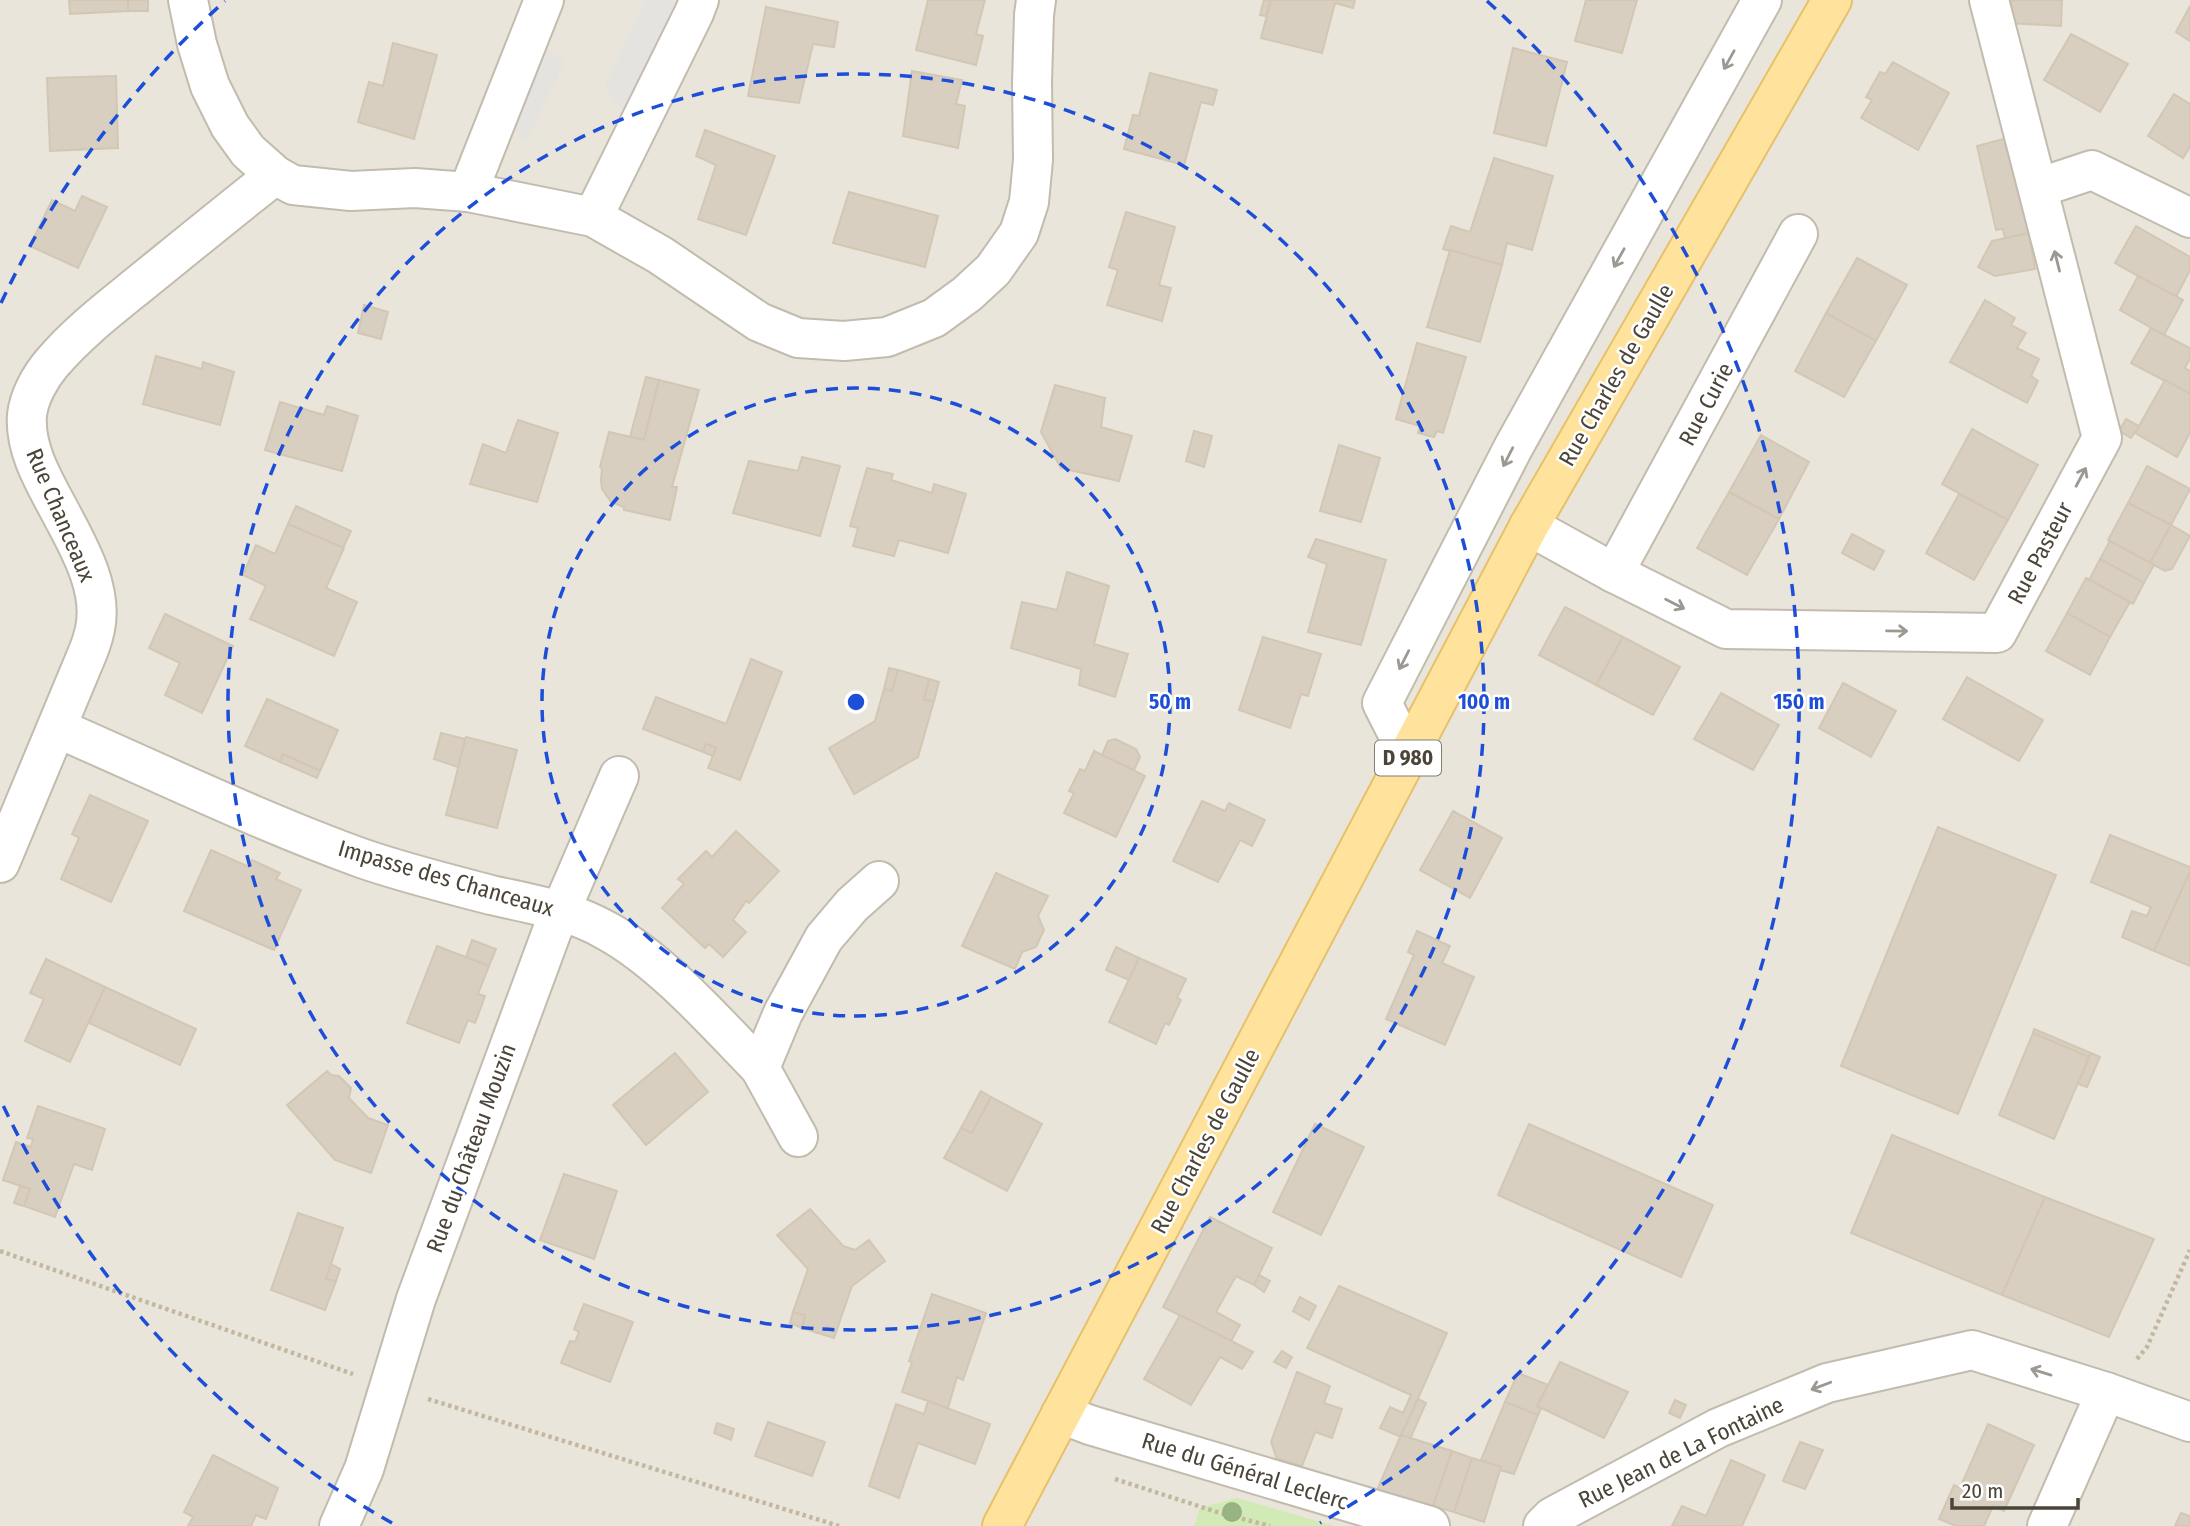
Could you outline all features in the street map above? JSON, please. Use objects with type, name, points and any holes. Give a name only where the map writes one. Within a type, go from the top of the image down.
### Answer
[{"type":"main road","name":"Rue Charles de Gaulle","points":[[1002,1526],[1529,526],[1832,0]]},
{"type":"street","points":[[188,0],[197,44],[210,86],[230,126],[248,151],[275,175],[293,185],[351,191],[415,188],[468,192],[593,217],[660,255],[760,323],[798,338],[844,341],[887,337],[934,318],[967,294],[993,270],[1019,233],[1029,202],[1033,160],[1033,29],[1036,0]]},
{"type":"street","points":[[468,192],[544,0]]},
{"type":"street","points":[[593,217],[699,0]]},
{"type":"street","points":[[1409,756],[1382,703],[1513,448],[1762,0]]},
{"type":"street","name":"Rue Pasteur","points":[[1529,526],[1614,573],[1726,629],[1997,633],[2102,438],[1990,0]]},
{"type":"street","points":[[2038,188],[2092,170],[2190,218]]},
{"type":"street","name":"Rue Chanceaux","points":[[0,863],[85,660],[95,629],[97,609],[92,581],[79,548],[35,464],[28,437],[27,415],[33,392],[50,365],[76,338],[275,175]]},
{"type":"street","name":"Rue Curie","points":[[1614,573],[1798,234]]},
{"type":"street","name":"Impasse des Chanceaux","points":[[57,728],[286,828],[365,859],[453,885],[559,910],[590,922],[631,946],[712,1018],[760,1068],[798,1136]]},
{"type":"street","name":"Rue du Château Mouzin","points":[[340,1526],[364,1469],[416,1299],[559,910],[619,776]]},
{"type":"street","points":[[760,1068],[783,1013],[824,938],[852,905],[879,881]]},
{"type":"street","name":"Rue Jean de La Fontaine","points":[[1543,1526],[1552,1517],[1718,1428],[1827,1382],[1972,1350],[2106,1392],[2190,1422]]},
{"type":"street","points":[[2047,1526],[2106,1392]]},
{"type":"street","name":"Rue du Général Leclerc","points":[[1061,1414],[1090,1425],[1430,1526]]},
{"type":"path","points":[[2106,1392],[2147,1347],[2190,1250]]},
{"type":"shaded area","points":[[0,0],[2190,0],[2190,1526],[0,1526]]},
{"type":"shaded area","points":[[645,0],[672,0],[678,7],[627,115],[605,87]]},
{"type":"shaded area","points":[[540,41],[564,63],[526,143],[502,121]]},
{"type":"green space","points":[[1237,1498],[1334,1526],[1194,1526],[1200,1508]]},
{"type":"building","points":[[69,0],[128,0],[128,11],[70,14]]},
{"type":"building","points":[[128,0],[148,0],[148,11],[128,11]]},
{"type":"building","points":[[928,0],[985,0],[976,34],[983,36],[976,65],[916,50]]},
{"type":"building","points":[[1264,0],[1271,0],[1266,16],[1260,15]]},
{"type":"building","points":[[1271,0],[1355,0],[1353,8],[1335,3],[1322,53],[1261,38]]},
{"type":"building","points":[[1586,0],[1637,0],[1622,53],[1575,41]]},
{"type":"building","points":[[2013,0],[2062,0],[2061,26],[2008,23],[2005,10]]},
{"type":"building","points":[[2190,6],[2190,41],[2176,32]]},
{"type":"building","points":[[766,7],[838,22],[834,47],[813,44],[799,103],[748,96]]},
{"type":"building","points":[[2071,34],[2128,64],[2100,112],[2044,80]]},
{"type":"building","points":[[393,43],[437,55],[414,139],[358,122],[369,82],[383,86]]},
{"type":"building","points":[[1513,48],[1567,62],[1546,146],[1494,133]]},
{"type":"building","points":[[1893,62],[1949,93],[1918,150],[1861,118],[1872,100],[1866,97],[1880,72],[1885,74]]},
{"type":"building","points":[[912,71],[962,80],[956,104],[965,106],[958,148],[903,136]]},
{"type":"building","points":[[1150,73],[1217,90],[1213,105],[1201,102],[1184,165],[1124,149],[1133,115],[1139,116]]},
{"type":"building","points":[[116,76],[118,148],[50,151],[47,78]]},
{"type":"building","points":[[2174,94],[2190,104],[2190,147],[2183,158],[2148,136]]},
{"type":"building","points":[[705,130],[775,156],[746,235],[698,219],[716,165],[696,156]]},
{"type":"building","points":[[2007,138],[2029,233],[2005,238],[2003,229],[1996,230],[1977,146]]},
{"type":"building","points":[[1494,158],[1553,176],[1532,250],[1507,243],[1502,265],[1443,249],[1451,226],[1470,232]]},
{"type":"building","points":[[849,192],[938,216],[925,267],[833,243]]},
{"type":"building","points":[[82,196],[107,207],[78,268],[30,246],[52,200],[75,211]]},
{"type":"building","points":[[1126,212],[1175,227],[1159,285],[1171,288],[1162,321],[1107,305],[1118,270],[1109,267]]},
{"type":"building","points":[[2136,226],[2190,257],[2190,270],[2176,297],[2115,263]]},
{"type":"building","points":[[2029,233],[2035,269],[1995,276],[1978,267],[1992,241]]},
{"type":"building","points":[[1450,250],[1502,265],[1480,342],[1427,327]]},
{"type":"building","points":[[1857,258],[1907,285],[1876,341],[1826,313]]},
{"type":"building","points":[[2138,276],[2183,300],[2164,335],[2120,310]]},
{"type":"building","points":[[1985,300],[2015,318],[2011,325],[2026,333],[2017,348],[2039,359],[2031,376],[2038,381],[2027,403],[1950,362]]},
{"type":"building","points":[[364,305],[388,312],[381,339],[358,333]]},
{"type":"building","points":[[1826,313],[1876,341],[1844,397],[1795,371]]},
{"type":"building","points":[[2151,328],[2190,348],[2190,358],[2185,368],[2190,371],[2190,394],[2131,363]]},
{"type":"building","points":[[1417,343],[1466,357],[1443,433],[1437,431],[1434,437],[1418,433],[1420,426],[1396,419]]},
{"type":"building","points":[[156,356],[202,369],[203,362],[234,372],[220,425],[143,404]]},
{"type":"building","points":[[646,377],[659,380],[644,440],[630,437]]},
{"type":"building","points":[[659,380],[699,390],[672,487],[677,487],[670,520],[624,510],[624,507],[611,502],[602,489],[601,480],[600,467],[609,432],[644,440]]},
{"type":"building","points":[[2165,380],[2190,394],[2190,433],[2177,457],[2135,433]]},
{"type":"building","points":[[1055,385],[1105,398],[1101,427],[1132,436],[1119,481],[1061,468],[1041,432]]},
{"type":"building","points":[[280,402],[324,415],[327,406],[358,416],[342,471],[265,450]]},
{"type":"building","points":[[2126,419],[2139,426],[2131,438],[2119,431]]},
{"type":"building","points":[[518,420],[558,433],[537,502],[470,484],[483,444],[506,453]]},
{"type":"building","points":[[1972,429],[2038,465],[2008,520],[1942,484]]},
{"type":"building","points":[[1194,431],[1212,436],[1204,467],[1186,461]]},
{"type":"building","points":[[1761,435],[1809,462],[1779,519],[1729,492]]},
{"type":"building","points":[[1339,445],[1380,458],[1361,522],[1320,511]]},
{"type":"building","points":[[802,457],[840,466],[820,536],[733,513],[749,461],[798,471]]},
{"type":"building","points":[[2147,466],[2190,489],[2171,525],[2128,503]]},
{"type":"building","points":[[867,468],[893,474],[891,480],[932,493],[934,484],[966,494],[948,553],[899,540],[894,556],[853,546],[858,528],[850,526]]},
{"type":"building","points":[[1729,492],[1779,519],[1747,575],[1697,548]]},
{"type":"building","points":[[1959,494],[2008,520],[1974,580],[1926,553]]},
{"type":"building","points":[[2128,503],[2171,525],[2150,563],[2108,540]]},
{"type":"building","points":[[296,506],[351,531],[343,548],[288,524]]},
{"type":"building","points":[[288,524],[344,548],[326,588],[357,602],[334,656],[250,619],[266,586],[243,575],[256,545],[275,554]]},
{"type":"building","points":[[2171,525],[2190,536],[2172,569],[2165,571],[2150,563]]},
{"type":"building","points":[[1852,534],[1884,551],[1874,570],[1842,553]]},
{"type":"building","points":[[1316,539],[1386,560],[1361,645],[1308,632],[1327,564],[1308,557]]},
{"type":"building","points":[[2110,541],[2154,565],[2144,583],[2100,559]]},
{"type":"building","points":[[2100,559],[2144,583],[2133,604],[2089,580]]},
{"type":"building","points":[[1067,572],[1109,586],[1094,644],[1128,654],[1115,697],[1079,685],[1081,669],[1011,648],[1022,602],[1057,610]]},
{"type":"building","points":[[2086,578],[2130,602],[2110,637],[2067,613]]},
{"type":"building","points":[[1565,607],[1623,637],[1596,685],[1539,655]]},
{"type":"building","points":[[2067,613],[2110,637],[2090,675],[2046,651]]},
{"type":"building","points":[[165,614],[233,646],[202,713],[165,695],[180,663],[149,648]]},
{"type":"building","points":[[1263,637],[1321,654],[1308,696],[1301,694],[1290,728],[1239,710]]},
{"type":"building","points":[[1623,637],[1680,667],[1653,715],[1596,685]]},
{"type":"building","points":[[751,659],[782,672],[740,780],[708,768],[716,748],[706,744],[703,752],[643,729],[656,697],[726,724]]},
{"type":"building","points":[[889,668],[898,670],[892,691],[884,689]]},
{"type":"building","points":[[898,670],[929,679],[924,700],[934,701],[918,757],[854,794],[829,748],[875,721],[884,689],[892,691]]},
{"type":"building","points":[[1967,677],[2043,720],[2019,761],[1943,719]]},
{"type":"building","points":[[929,679],[939,682],[934,701],[924,700]]},
{"type":"building","points":[[1843,683],[1896,711],[1871,757],[1819,728]]},
{"type":"building","points":[[1721,693],[1779,725],[1753,770],[1694,739]]},
{"type":"building","points":[[267,699],[338,730],[320,771],[283,754],[280,762],[245,746]]},
{"type":"building","points":[[441,733],[465,739],[458,767],[434,759]]},
{"type":"building","points":[[466,737],[517,750],[497,828],[446,815]]},
{"type":"building","points":[[1115,739],[1136,749],[1140,757],[1134,770],[1102,755],[1108,741]]},
{"type":"building","points":[[706,744],[716,748],[713,756],[703,752]]},
{"type":"building","points":[[1094,751],[1145,776],[1116,837],[1064,813],[1074,793],[1069,791],[1080,769],[1085,771]]},
{"type":"building","points":[[283,754],[320,771],[317,778],[280,762]]},
{"type":"building","points":[[90,795],[148,821],[111,902],[61,879],[79,838],[72,834]]},
{"type":"building","points":[[1202,801],[1225,811],[1229,803],[1265,820],[1252,846],[1240,840],[1218,882],[1173,861]]},
{"type":"building","points":[[1453,811],[1502,838],[1470,898],[1420,870]]},
{"type":"building","points":[[1938,827],[2056,875],[1958,1114],[1841,1066]]},
{"type":"building","points":[[736,831],[779,871],[749,903],[746,901],[733,920],[746,932],[723,957],[709,944],[705,948],[662,908],[684,884],[678,879],[706,851],[712,857]]},
{"type":"building","points":[[2110,835],[2190,867],[2154,951],[2122,937],[2132,911],[2147,916],[2151,907],[2091,882]]},
{"type":"building","points":[[211,850],[249,867],[252,860],[280,873],[276,879],[301,890],[274,950],[184,911]]},
{"type":"building","points":[[2190,872],[2190,966],[2154,951]]},
{"type":"building","points":[[996,873],[1048,896],[1038,916],[1044,930],[1036,947],[1022,952],[1015,969],[962,946]]},
{"type":"building","points":[[1417,931],[1450,946],[1442,963],[1474,977],[1445,1045],[1386,1019],[1414,955],[1408,952]]},
{"type":"building","points":[[472,940],[496,949],[489,966],[466,957]]},
{"type":"building","points":[[437,946],[489,966],[478,994],[485,996],[475,1023],[468,1020],[459,1043],[407,1023]]},
{"type":"building","points":[[1116,947],[1139,958],[1129,980],[1106,970]]},
{"type":"building","points":[[1139,958],[1186,979],[1177,998],[1181,1000],[1169,1025],[1165,1023],[1156,1044],[1109,1022]]},
{"type":"building","points":[[46,959],[105,987],[70,1062],[25,1041],[44,999],[30,993]]},
{"type":"building","points":[[105,987],[196,1029],[180,1065],[89,1023]]},
{"type":"building","points":[[2034,1029],[2091,1053],[2089,1057],[2033,1033]]},
{"type":"building","points":[[2033,1033],[2089,1057],[2054,1139],[1999,1115]]},
{"type":"building","points":[[675,1053],[708,1092],[646,1145],[613,1105]]},
{"type":"building","points":[[2091,1053],[2100,1057],[2087,1087],[2078,1084]]},
{"type":"building","points":[[327,1071],[331,1075],[339,1076],[351,1088],[349,1098],[368,1118],[388,1125],[371,1173],[335,1160],[287,1105]]},
{"type":"building","points":[[981,1091],[991,1097],[972,1133],[961,1128]]},
{"type":"building","points":[[991,1097],[1042,1124],[1007,1191],[944,1158],[961,1128],[972,1133]]},
{"type":"building","points":[[38,1106],[105,1129],[92,1170],[74,1164],[55,1217],[24,1206],[30,1189],[3,1180],[16,1142],[31,1147],[33,1139],[27,1138]]},
{"type":"building","points":[[1315,1124],[1364,1147],[1321,1235],[1273,1212]]},
{"type":"building","points":[[1529,1124],[1713,1205],[1681,1277],[1498,1195]]},
{"type":"building","points":[[1892,1135],[2045,1197],[2002,1295],[1851,1233]]},
{"type":"building","points":[[564,1174],[617,1191],[594,1259],[540,1240]]},
{"type":"building","points":[[20,1186],[30,1189],[24,1206],[14,1203]]},
{"type":"building","points":[[2045,1197],[2154,1239],[2109,1337],[2002,1295]]},
{"type":"building","points":[[810,1209],[843,1246],[855,1250],[869,1240],[885,1261],[852,1286],[834,1338],[802,1328],[805,1315],[793,1312],[808,1269],[777,1235]]},
{"type":"building","points":[[298,1213],[343,1228],[326,1279],[336,1281],[325,1310],[271,1290]]},
{"type":"building","points":[[1210,1217],[1272,1248],[1254,1285],[1236,1276],[1216,1312],[1240,1325],[1231,1341],[1163,1307]]},
{"type":"building","points":[[331,1264],[340,1269],[336,1281],[326,1279]]},
{"type":"building","points":[[1259,1275],[1270,1281],[1264,1292],[1254,1285]]},
{"type":"building","points":[[1339,1286],[1447,1333],[1401,1437],[1380,1428],[1390,1407],[1403,1413],[1411,1395],[1307,1348]]},
{"type":"building","points":[[932,1294],[986,1313],[963,1380],[957,1377],[948,1408],[902,1392],[912,1362],[909,1361]]},
{"type":"building","points":[[1300,1297],[1316,1306],[1309,1320],[1293,1311]]},
{"type":"building","points":[[584,1304],[633,1322],[610,1382],[561,1363],[570,1341],[575,1342],[579,1332],[574,1329]]},
{"type":"building","points":[[793,1312],[805,1315],[802,1328],[790,1323]]},
{"type":"building","points":[[1180,1315],[1253,1352],[1242,1369],[1220,1357],[1191,1405],[1144,1379]]},
{"type":"building","points":[[1282,1351],[1292,1357],[1286,1368],[1274,1362]]},
{"type":"building","points":[[1560,1362],[1628,1392],[1604,1438],[1537,1406]]},
{"type":"building","points":[[1297,1372],[1330,1386],[1324,1403],[1342,1409],[1332,1438],[1315,1432],[1302,1466],[1277,1459],[1271,1442]]},
{"type":"building","points":[[1518,1373],[1548,1385],[1537,1406],[1541,1409],[1538,1415],[1505,1402]]},
{"type":"building","points":[[1418,1399],[1426,1403],[1410,1439],[1401,1435]]},
{"type":"building","points":[[1675,1400],[1686,1405],[1680,1418],[1669,1413]]},
{"type":"building","points":[[928,1401],[990,1424],[975,1464],[918,1443],[899,1498],[869,1486],[896,1404],[924,1414]]},
{"type":"building","points":[[1505,1402],[1538,1415],[1514,1474],[1481,1460]]},
{"type":"building","points":[[768,1422],[825,1442],[812,1476],[755,1456]]},
{"type":"building","points":[[717,1423],[734,1429],[731,1440],[714,1433]]},
{"type":"building","points":[[1988,1424],[2034,1445],[2004,1511],[1993,1506],[1984,1526],[1956,1526],[1939,1519],[1954,1485],[1960,1488]]},
{"type":"building","points":[[1401,1435],[1452,1451],[1433,1506],[1377,1490]]},
{"type":"building","points":[[1800,1442],[1823,1450],[1805,1489],[1783,1481]]},
{"type":"building","points":[[1452,1451],[1472,1458],[1454,1512],[1433,1506]]},
{"type":"building","points":[[213,1455],[278,1488],[266,1519],[256,1515],[251,1526],[188,1526],[193,1517],[184,1512]]},
{"type":"building","points":[[1472,1458],[1501,1467],[1484,1522],[1454,1512]]},
{"type":"building","points":[[1731,1460],[1765,1475],[1742,1526],[1672,1526],[1682,1506],[1706,1516]]},
{"type":"building","points":[[2181,1513],[2190,1516],[2190,1526],[2175,1526]]}]
